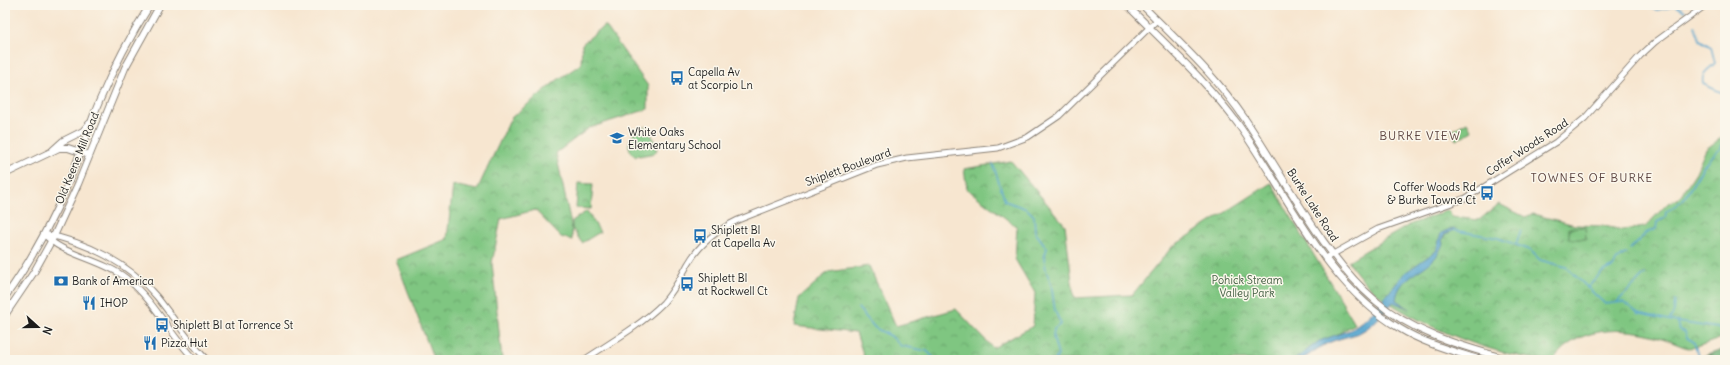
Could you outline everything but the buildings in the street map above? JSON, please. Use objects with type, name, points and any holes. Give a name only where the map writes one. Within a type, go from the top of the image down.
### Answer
[{"type":"main road","name":"Old Keene Mill Road","points":[[5,297],[22,272],[44,234],[81,152],[116,65],[150,5]]},
{"type":"main road","name":"Old Keene Mill Road","points":[[5,315],[28,281],[54,236],[69,205],[125,68],[160,5]]},
{"type":"main road","name":"Burke Lake Road","points":[[1127,5],[1200,80],[1231,115],[1326,258],[1346,283],[1370,308],[1386,320],[1420,339],[1481,360]]},
{"type":"main road","name":"Burke Lake Road","points":[[1142,5],[1200,63],[1229,96],[1334,254],[1362,288],[1376,301],[1418,328],[1443,339],[1510,360]]},
{"type":"main road","points":[[5,174],[53,150],[63,141],[83,132],[96,112]]},
{"type":"main road","points":[[53,150],[64,148],[89,155]]},
{"type":"street","name":"Coffer Woods Road","points":[[1326,258],[1378,229],[1468,197],[1560,139],[1586,118],[1640,56],[1656,42],[1706,5]]},
{"type":"street","name":"Shiplett Boulevard","points":[[584,360],[637,326],[660,305],[675,288],[698,250],[722,228],[738,220],[877,165],[907,158],[998,148],[1028,137],[1059,116],[1157,20]]},
{"type":"street","points":[[44,234],[54,236],[94,251],[123,265],[150,289],[207,360]]},
{"type":"street","points":[[44,234],[51,242],[98,262],[125,277],[146,297],[195,360]]},
{"type":"green space","points":[[605,25],[648,86],[648,109],[589,128],[556,153],[572,229],[572,240],[561,237],[535,210],[501,219],[492,263],[502,360],[434,360],[396,260],[447,239],[453,185],[477,190],[511,118],[556,81],[581,64],[582,44]]},
{"type":"green space","points":[[1467,122],[1472,131],[1456,140],[1451,131]]},
{"type":"green space","points":[[645,127],[649,128],[657,149],[655,153],[638,155],[636,157],[630,149],[630,140],[636,132]]},
{"type":"green space","points":[[1725,135],[1725,207],[1721,234],[1725,236],[1725,337],[1702,345],[1687,348],[1645,333],[1616,330],[1587,335],[1574,341],[1563,349],[1553,360],[1509,354],[1460,338],[1413,317],[1376,293],[1354,270],[1348,261],[1409,225],[1448,210],[1452,217],[1479,220],[1499,204],[1525,217],[1533,214],[1575,225],[1604,226],[1623,230],[1645,227],[1668,203],[1679,198],[1696,172],[1706,149]]},
{"type":"green space","name":"Pohick Stream Valley Park","points":[[1011,161],[1065,225],[1074,298],[1132,295],[1172,247],[1271,183],[1355,324],[1293,360],[865,360],[856,333],[794,326],[799,298],[828,272],[869,266],[896,326],[956,309],[993,348],[1033,326],[1035,293],[1015,259],[1017,227],[967,189],[964,169]]},
{"type":"green space","points":[[578,183],[593,184],[591,209],[576,208]]},
{"type":"green space","points":[[587,211],[600,232],[582,243],[572,228],[572,221]]},
{"type":"green space","points":[[1585,227],[1586,239],[1569,239],[1569,228]]},
{"type":"green space","points":[[1725,349],[1725,360],[1699,360],[1698,358]]},
{"type":"water","points":[[1450,229],[1455,230],[1445,234],[1442,240],[1443,244],[1436,257],[1428,265],[1405,281],[1398,292],[1396,300],[1410,309],[1393,302],[1378,319],[1359,333],[1330,342],[1305,357],[1294,360],[1319,341],[1350,330],[1369,316],[1406,272],[1436,251],[1441,233]]},
{"type":"waterway","points":[[1644,5],[1657,10],[1676,6],[1685,11]]},
{"type":"waterway","points":[[1695,26],[1700,40],[1711,47],[1715,63],[1704,74],[1703,84],[1725,94]]},
{"type":"waterway","points":[[1630,249],[1646,233],[1656,229],[1657,222],[1665,218],[1666,212],[1683,200],[1707,161],[1721,148],[1725,138]]},
{"type":"waterway","points":[[993,164],[1005,201],[1027,209],[1034,216],[1035,232],[1047,248],[1044,258],[1046,270],[1051,283],[1055,311],[1061,324],[1054,329],[1053,337],[1058,355],[1055,360]]},
{"type":"waterway","points":[[1453,230],[1498,238],[1530,250],[1540,260],[1566,267],[1605,304],[1623,302],[1638,313],[1677,322],[1725,329]]},
{"type":"waterway","points":[[1516,244],[1521,230]]},
{"type":"waterway","points":[[1587,288],[1602,272],[1613,267],[1617,260],[1626,253]]},
{"type":"waterway","points":[[1617,302],[1645,274]]},
{"type":"waterway","points":[[1670,319],[1674,312],[1675,300]]},
{"type":"waterway","points":[[858,308],[875,328],[891,336],[901,346],[927,351],[936,360]]},
{"type":"waterway","points":[[1677,322],[1679,330],[1685,332],[1687,338],[1694,342],[1699,360]]},
{"type":"place","name":"Capella Av at Scorpio Ln","points":[[677,78]]},
{"type":"place","name":"White Oaks Elementary School","points":[[617,138]]},
{"type":"place","name":"Coffer Woods Rd & Burke Towne Ct","points":[[1487,193]]},
{"type":"place","name":"Shiplett Bl at Capella Av","points":[[700,236]]},
{"type":"place","name":"Bank of America","points":[[61,281]]},
{"type":"place","name":"Shiplett Bl at Rockwell Ct","points":[[687,284]]},
{"type":"place","name":"IHOP","points":[[89,303]]},
{"type":"place","name":"Shiplett Bl at Torrence St","points":[[162,325]]},
{"type":"place","name":"Pizza Hut","points":[[150,343]]},
{"type":"district","name":"BURKE VIEW","points":[[1420,136]]},
{"type":"district","name":"TOWNES OF BURKE","points":[[1592,178]]}]
